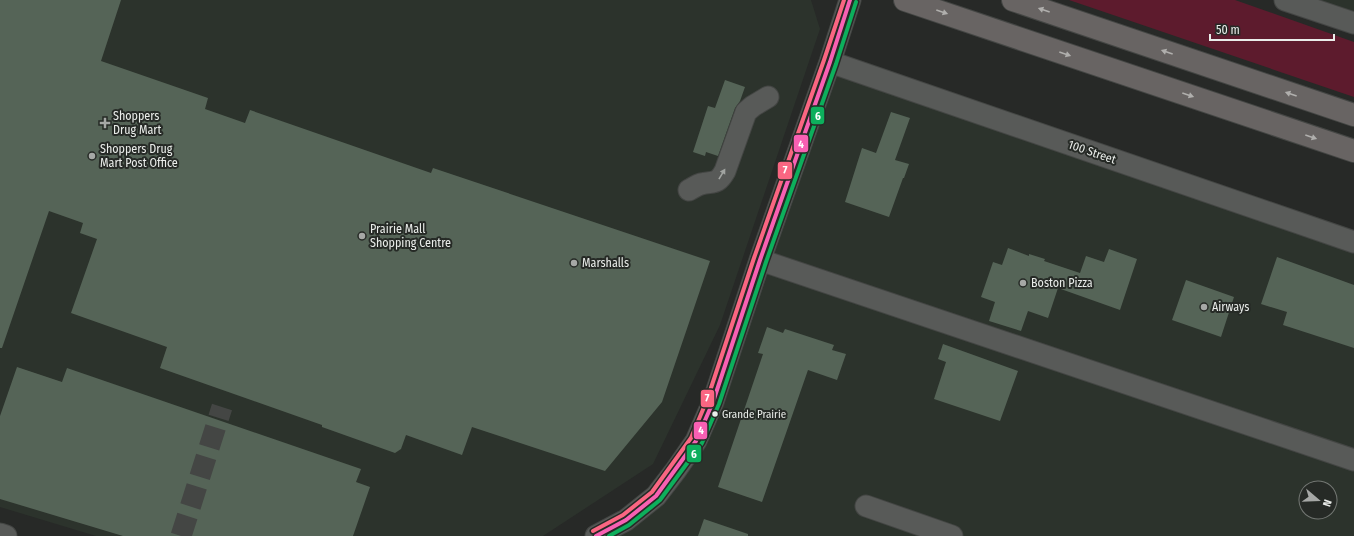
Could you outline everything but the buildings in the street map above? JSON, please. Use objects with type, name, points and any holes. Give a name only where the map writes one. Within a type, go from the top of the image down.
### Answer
[{"type":"main road","points":[[905,0],[1354,151]]},
{"type":"main road","points":[[1013,0],[1354,115]]},
{"type":"street","points":[[599,535],[626,520],[656,496],[696,441],[713,402],[760,260],[830,62],[850,0]]},
{"type":"street","points":[[1285,0],[1354,23]]},
{"type":"street","name":"100 Street","points":[[830,62],[1354,242]]},
{"type":"street","points":[[689,190],[700,184],[713,183],[720,180],[725,171],[746,112],[768,97]]},
{"type":"street","points":[[760,260],[1354,460]]},
{"type":"street","points":[[866,506],[952,536]]},
{"type":"street","points":[[0,534],[6,536]]},
{"type":"shaded area","points":[[0,0],[811,0],[820,29],[720,325],[653,464],[543,536],[96,536],[0,507]]},
{"type":"shaded area","points":[[1069,0],[1235,0],[1354,42],[1354,97]]},
{"type":"shaded area","points":[[1285,0],[1354,0],[1354,23]]},
{"type":"shaded area","points":[[830,62],[1354,242],[1354,536],[596,536],[676,470]]},
{"type":"tunnel","points":[[181,536],[222,407]]},
{"type":"transit line","name":"7","points":[[593,531],[623,515],[652,492],[691,438],[707,400],[754,258],[844,0]]},
{"type":"transit line","name":"4","points":[[596,536],[626,520],[656,496],[696,441],[713,402],[760,260],[830,62],[850,0]]},
{"type":"transit line","name":"6","points":[[609,536],[629,525],[660,500],[702,443],[719,404],[766,262],[836,64],[856,2]]},
{"type":"place","name":"Shoppers Drug Mart","points":[[105,123]]},
{"type":"place","name":"Shoppers Drug Mart Post Office","points":[[92,156]]},
{"type":"place","name":"Prairie Mall Shopping Centre","points":[[362,236]]},
{"type":"place","name":"Marshalls","points":[[574,263]]},
{"type":"place","name":"Boston Pizza","points":[[1023,283]]},
{"type":"place","name":"Airways","points":[[1204,307]]},
{"type":"place","name":"Grande Prairie","points":[[715,414]]}]
